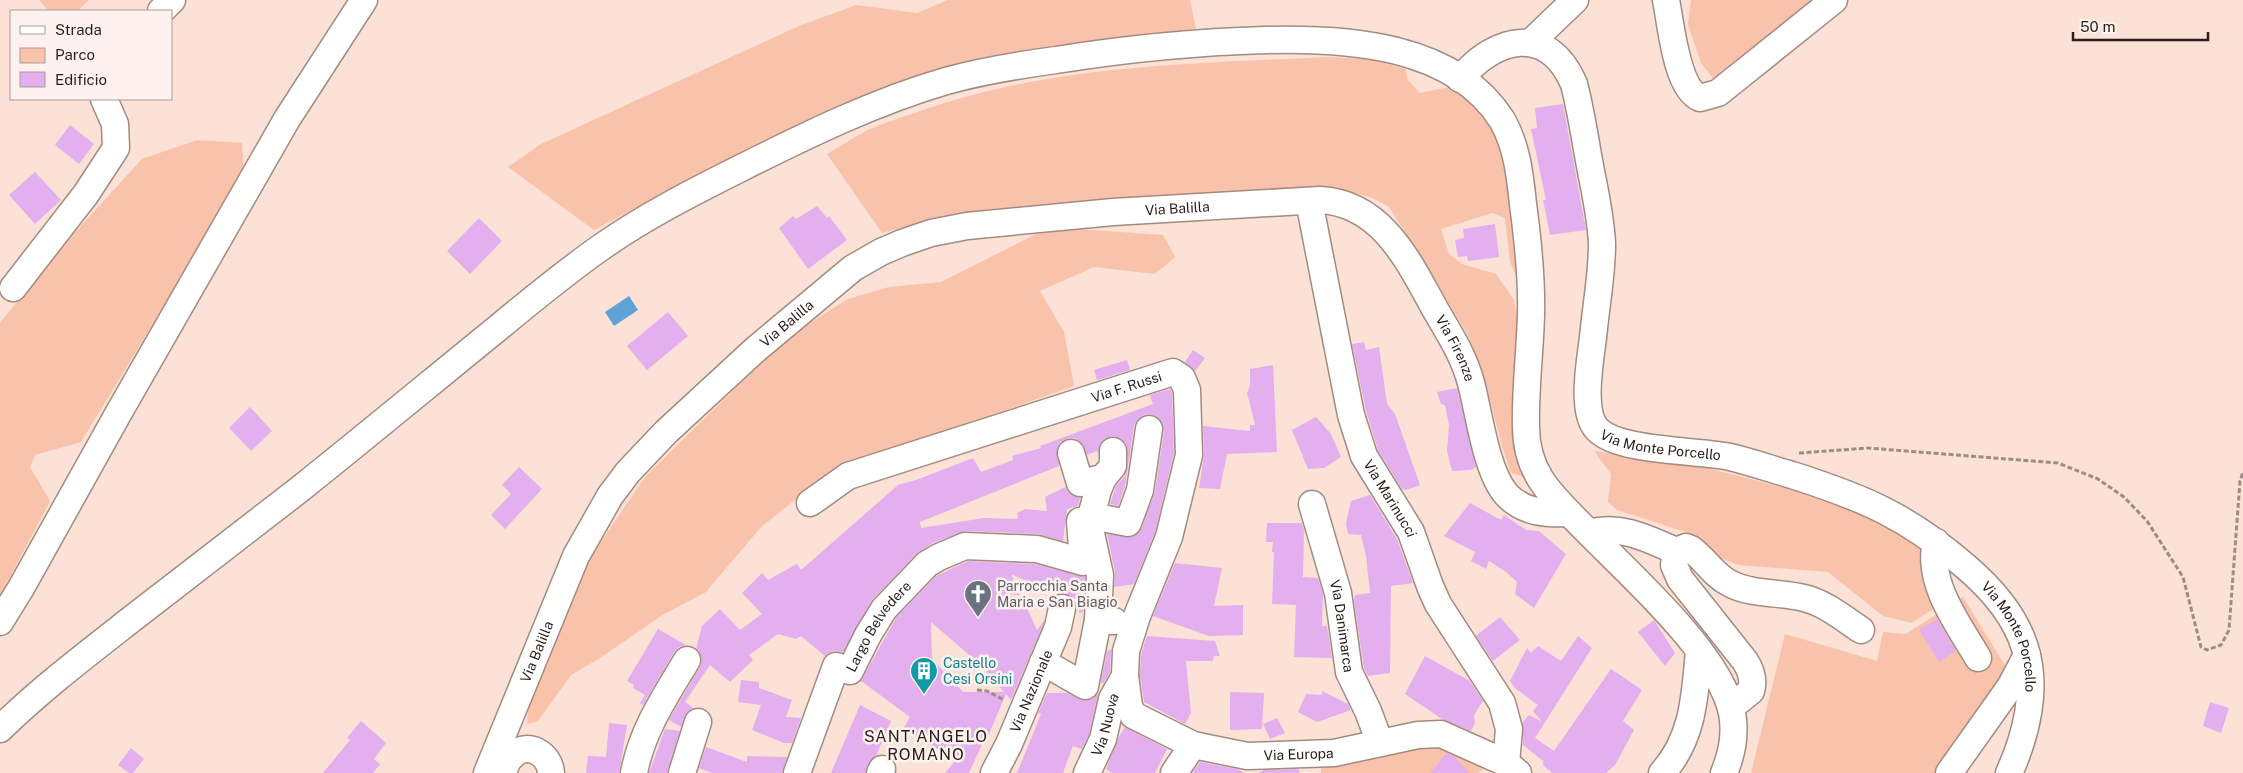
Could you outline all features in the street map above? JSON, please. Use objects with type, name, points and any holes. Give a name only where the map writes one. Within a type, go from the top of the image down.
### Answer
[{"type":"street","points":[[162,10],[172,0]]},
{"type":"street","points":[[0,622],[287,119],[364,0]]},
{"type":"street","points":[[1460,79],[1487,54],[1512,45],[1531,42],[1575,0]]},
{"type":"street","points":[[1666,0],[1682,74],[1690,91],[1700,98],[1718,93],[1834,0]]},
{"type":"street","points":[[0,729],[67,669],[301,488],[590,255],[667,207],[753,162],[838,121],[903,95],[985,72],[1082,56],[1208,43],[1311,39],[1366,44],[1415,56],[1460,79],[1484,99],[1501,119],[1516,157],[1527,237],[1531,291],[1526,423],[1527,443],[1536,475],[1569,513],[1664,609],[1699,650],[1718,678],[1731,707],[1734,726],[1732,748],[1724,773]]},
{"type":"street","name":"Via Monte Porcello","points":[[1531,42],[1544,46],[1554,53],[1564,65],[1574,84],[1598,210],[1601,230],[1601,264],[1587,401],[1590,418],[1597,429],[1606,435],[1627,443],[1730,457],[1846,492],[1891,513],[1936,542],[1973,573],[1996,596],[2016,628],[2027,655],[2030,685],[2027,716],[2019,748],[2009,773]]},
{"type":"street","points":[[13,288],[86,194],[116,148],[115,124],[104,100]]},
{"type":"street","name":"Via Firenze","points":[[1309,201],[1330,201],[1360,211],[1374,220],[1396,243],[1409,261],[1464,362],[1471,382],[1486,444],[1503,489],[1512,500],[1536,512],[1569,513]]},
{"type":"street","name":"Via Marinucci","points":[[1309,201],[1351,415],[1361,449],[1368,464],[1411,532],[1438,604],[1502,703],[1509,729],[1507,770]]},
{"type":"street","name":"Via Balilla","points":[[487,773],[576,556],[610,496],[628,472],[666,432],[756,349],[853,268],[881,252],[902,243],[931,233],[967,226],[1123,211],[1309,201]]},
{"type":"street","name":"Via F. Russi","points":[[810,503],[848,476],[1173,372],[1182,378],[1187,390],[1188,454],[1169,537],[1135,622],[1126,651],[1125,676]]},
{"type":"street","points":[[1090,520],[1128,522],[1140,490],[1149,429]]},
{"type":"street","points":[[1043,662],[1085,686],[1098,620],[1100,575],[1090,520],[1103,478],[1112,466],[1113,451]]},
{"type":"street","points":[[1071,452],[1080,482],[1103,478]]},
{"type":"street","name":"Via Danimarca","points":[[1312,504],[1336,582],[1344,624],[1349,672],[1370,716],[1380,743]]},
{"type":"street","name":"Largo Belvedere","points":[[797,773],[836,666],[850,671],[868,635],[884,609],[927,564],[938,557],[965,546],[1037,549],[1083,562],[1080,522],[1090,520]]},
{"type":"street","points":[[1589,533],[1606,530],[1623,531],[1676,550],[1686,547],[1691,549],[1714,572],[1732,584],[1759,591],[1806,598],[1824,606],[1861,630]]},
{"type":"street","points":[[1936,542],[1936,567],[1943,594],[1978,658]]},
{"type":"street","points":[[1676,550],[1674,565],[1680,579],[1750,670],[1751,691],[1731,707]]},
{"type":"street","name":"Via Nazionale","points":[[994,773],[1021,716],[1058,627],[1062,608]]},
{"type":"street","points":[[1098,620],[1135,622]]},
{"type":"street","points":[[1662,773],[1675,757],[1690,726],[1699,650]]},
{"type":"street","points":[[1949,773],[2010,687],[2027,655]]},
{"type":"street","points":[[634,773],[641,745],[652,718],[687,660]]},
{"type":"street","name":"Via Europa","points":[[1125,676],[1129,706],[1133,715],[1193,746],[1244,764],[1317,763],[1334,753],[1426,734],[1441,734],[1507,770]]},
{"type":"street","name":"Via Nuova","points":[[1087,773],[1103,739],[1112,699],[1125,676]]},
{"type":"street","points":[[682,773],[698,722]]},
{"type":"street","points":[[1174,773],[1193,746]]},
{"type":"street","points":[[1732,748],[1740,760],[1741,773]]},
{"type":"street","points":[[503,773],[511,756],[524,749],[532,749],[546,757],[551,773]]},
{"type":"path","points":[[1789,454],[1868,448],[2058,463],[2098,479],[2124,497],[2147,522],[2168,553],[2183,577],[2201,647],[2207,650],[2221,644],[2229,630],[2240,480],[2243,472]]},
{"type":"path","points":[[977,690],[987,691],[1005,700],[1021,716]]},
{"type":"green space","points":[[39,0],[89,0],[78,10],[48,10]]},
{"type":"green space","points":[[948,0],[1190,0],[1196,29],[997,61],[802,125],[677,186],[594,230],[508,167],[541,144],[799,26],[856,5],[917,13]]},
{"type":"green space","points":[[1691,0],[1818,0],[1715,81],[1701,63],[1688,25]]},
{"type":"green space","points":[[1328,57],[1374,60],[1405,69],[1408,80],[1420,93],[1454,86],[1477,100],[1510,153],[1518,280],[1510,262],[1505,218],[1492,213],[1441,229],[1449,254],[1462,264],[1496,274],[1514,300],[1521,339],[1526,473],[1522,476],[1511,473],[1482,369],[1467,333],[1389,207],[1370,197],[1335,190],[989,209],[938,218],[882,233],[827,154],[866,131],[883,124],[962,98],[1013,85],[1065,76],[1170,65]]},
{"type":"green space","points":[[197,140],[242,143],[244,174],[81,442],[35,455],[30,467],[50,501],[0,596],[0,323],[58,251],[142,159]]},
{"type":"green space","points":[[1050,227],[1163,235],[1175,257],[1155,274],[1094,267],[1040,291],[1064,332],[1074,386],[900,447],[848,468],[795,500],[761,527],[706,592],[664,614],[600,658],[571,675],[538,721],[527,724],[529,687],[590,558],[645,477],[787,337],[848,299],[889,287],[941,282]]},
{"type":"green space","points":[[1594,451],[1708,468],[1838,502],[1910,539],[1927,556],[1940,605],[1911,623],[1883,616],[1828,572],[1738,565],[1718,557],[1695,535],[1617,510],[1608,502],[1611,474]]},
{"type":"green space","points":[[1963,597],[2018,687],[1955,773],[1751,773],[1785,634],[1877,661],[1883,632],[1906,634]]},
{"type":"green space","points":[[1424,739],[1491,762],[1478,773],[1321,773],[1322,758]]},
{"type":"water","points":[[629,296],[638,310],[614,326],[605,312]]},
{"type":"building","points":[[1563,104],[1586,230],[1550,235],[1543,200],[1546,200],[1531,129],[1537,128],[1535,108]]},
{"type":"building","points":[[70,125],[94,144],[79,164],[55,145]]},
{"type":"building","points":[[35,172],[61,200],[35,224],[9,195]]},
{"type":"building","points":[[817,206],[827,218],[829,216],[847,240],[808,269],[779,228],[793,216],[796,219]]},
{"type":"building","points":[[479,218],[502,241],[470,274],[447,251]]},
{"type":"building","points":[[1495,224],[1499,257],[1468,261],[1467,256],[1458,257],[1455,240],[1464,238],[1463,229]]},
{"type":"building","points":[[668,312],[688,336],[647,370],[627,346]]},
{"type":"building","points":[[1364,342],[1366,350],[1379,347],[1387,404],[1395,414],[1420,485],[1406,490],[1402,489],[1378,450],[1366,411],[1352,344]]},
{"type":"building","points":[[1193,350],[1205,358],[1195,371],[1185,362]]},
{"type":"building","points":[[1127,360],[1130,370],[1097,380],[1094,370]]},
{"type":"building","points":[[1273,365],[1277,452],[1227,454],[1220,489],[1199,488],[1204,455],[1203,426],[1250,431],[1250,425],[1255,425],[1247,393],[1250,386],[1250,369]]},
{"type":"building","points":[[1457,388],[1476,467],[1471,470],[1452,471],[1447,451],[1449,425],[1445,405],[1441,404],[1437,392]]},
{"type":"building","points":[[1170,389],[1172,393],[1174,453],[1155,532],[1134,584],[1114,587],[1115,572],[1107,534],[1132,537],[1138,534],[1142,528],[1155,492],[1164,431],[1163,424],[1159,418],[1151,414],[1143,415],[1138,419],[1134,426],[1128,466],[1126,443],[1120,438],[1113,436],[1106,438],[1100,444],[1098,454],[1097,451],[1087,455],[1081,442],[1074,438],[1060,442],[1057,449],[1059,466],[920,522],[921,528],[984,518],[1018,519],[1017,513],[1025,509],[1047,511],[1045,497],[1065,487],[1070,494],[1080,498],[1078,506],[1067,509],[1063,541],[1038,534],[966,531],[933,543],[916,554],[873,599],[843,652],[833,651],[825,656],[801,636],[796,639],[778,634],[749,655],[753,660],[730,682],[710,665],[685,702],[694,708],[688,711],[681,727],[669,720],[700,667],[702,660],[696,649],[702,626],[720,609],[740,630],[762,614],[742,593],[762,573],[768,580],[797,564],[801,570],[898,485],[973,458],[981,472],[1013,460],[1012,456],[1041,448],[1040,446],[1153,404],[1150,395]]},
{"type":"building","points":[[250,407],[272,431],[251,451],[229,428]]},
{"type":"building","points":[[1316,417],[1331,434],[1341,457],[1324,468],[1308,469],[1292,430]]},
{"type":"building","points":[[519,467],[542,489],[505,529],[491,515],[511,494],[502,485]]},
{"type":"building","points":[[1128,468],[1125,486],[1118,506],[1110,504],[1116,486],[1125,476]]},
{"type":"building","points":[[1370,495],[1397,539],[1413,583],[1391,586],[1390,673],[1368,676],[1364,668],[1354,602],[1355,595],[1370,593],[1366,556],[1361,535],[1348,534],[1346,523],[1351,501]]},
{"type":"building","points":[[1470,503],[1501,520],[1504,515],[1526,530],[1539,531],[1566,554],[1534,608],[1515,594],[1517,582],[1506,572],[1489,561],[1486,569],[1471,561],[1475,552],[1444,536]]},
{"type":"building","points":[[1267,523],[1302,523],[1304,530],[1303,577],[1318,578],[1323,594],[1322,626],[1327,626],[1332,658],[1294,657],[1296,605],[1272,604],[1274,552],[1272,552],[1273,542],[1266,542]]},
{"type":"building","points":[[968,561],[1035,564],[1085,577],[1083,612],[1079,613],[1079,599],[1038,583],[1037,586],[1011,574],[1020,595],[1009,594],[1026,606],[1037,630],[1044,621],[1044,623],[1011,700],[1006,694],[986,741],[984,740],[969,773],[945,773],[956,760],[903,729],[910,717],[861,681],[896,618],[936,576]],"holes":[[[931,622],[982,666],[1004,692],[963,692],[932,659]]]},
{"type":"building","points":[[1175,563],[1222,568],[1214,606],[1243,605],[1243,635],[1209,636],[1153,616]]},
{"type":"building","points":[[1500,617],[1520,640],[1493,661],[1476,636]]},
{"type":"building","points":[[1937,619],[1956,651],[1939,662],[1919,630]]},
{"type":"building","points":[[1654,620],[1675,653],[1665,666],[1638,632]]},
{"type":"building","points":[[658,629],[686,645],[679,647],[674,652],[643,705],[640,703],[645,695],[633,688],[634,685],[627,681]]},
{"type":"building","points":[[1147,636],[1215,641],[1220,656],[1214,656],[1213,661],[1186,661],[1191,713],[1185,724],[1144,702],[1140,675],[1141,654]]},
{"type":"building","points":[[1578,636],[1592,648],[1535,738],[1554,751],[1611,669],[1642,690],[1623,721],[1634,730],[1615,765],[1606,773],[1552,773],[1543,765],[1543,761],[1523,745],[1523,722],[1529,715],[1542,722],[1533,711],[1538,705],[1515,688],[1510,681],[1527,648],[1531,653],[1538,646],[1561,661]]},
{"type":"building","points":[[1111,649],[1110,672],[1103,684],[1101,681],[1107,652]]},
{"type":"building","points":[[1425,656],[1470,681],[1483,701],[1474,715],[1475,723],[1471,731],[1442,719],[1405,694]]},
{"type":"building","points":[[741,680],[759,682],[759,688],[792,700],[786,717],[801,718],[792,743],[784,743],[752,730],[761,705],[738,702]]},
{"type":"building","points":[[1322,691],[1348,704],[1351,710],[1317,722],[1298,712],[1306,694],[1322,695]]},
{"type":"building","points":[[1230,692],[1264,693],[1262,729],[1230,730]]},
{"type":"building","points":[[1047,693],[1067,693],[1085,701],[1092,699],[1098,694],[1089,734],[1082,749],[1073,746],[1063,773],[1017,773],[1041,714],[1038,713]]},
{"type":"building","points":[[2210,702],[2229,708],[2221,733],[2203,726]]},
{"type":"building","points":[[860,705],[891,721],[876,756],[869,762],[865,773],[831,773]]},
{"type":"building","points":[[1277,718],[1285,733],[1270,739],[1263,724]]},
{"type":"building","points":[[361,721],[386,743],[374,759],[380,764],[373,773],[323,773],[350,740],[347,738]]},
{"type":"building","points":[[609,723],[627,725],[619,773],[586,773],[588,756],[606,757]]},
{"type":"building","points":[[1125,727],[1167,749],[1155,773],[1112,773],[1106,769]]},
{"type":"building","points":[[665,729],[680,731],[667,773],[649,773]]},
{"type":"building","points":[[706,747],[747,762],[747,756],[787,757],[782,773],[712,773],[699,768]]},
{"type":"building","points":[[131,748],[144,759],[133,773],[129,773],[118,765]]},
{"type":"building","points":[[1446,753],[1454,756],[1469,773],[1431,773]]},
{"type":"building","points":[[1200,762],[1237,769],[1245,773],[1192,773]]},
{"type":"building","points":[[1298,769],[1300,773],[1258,773],[1264,770]]},
{"type":"place","name":"Parrocchia Santa Maria e San Biagio","points":[[978,618]]},
{"type":"place","name":"Castello Cesi Orsini","points":[[924,695]]},
{"type":"district","name":"SANT'ANGELO ROMANO","points":[[926,745]]}]
